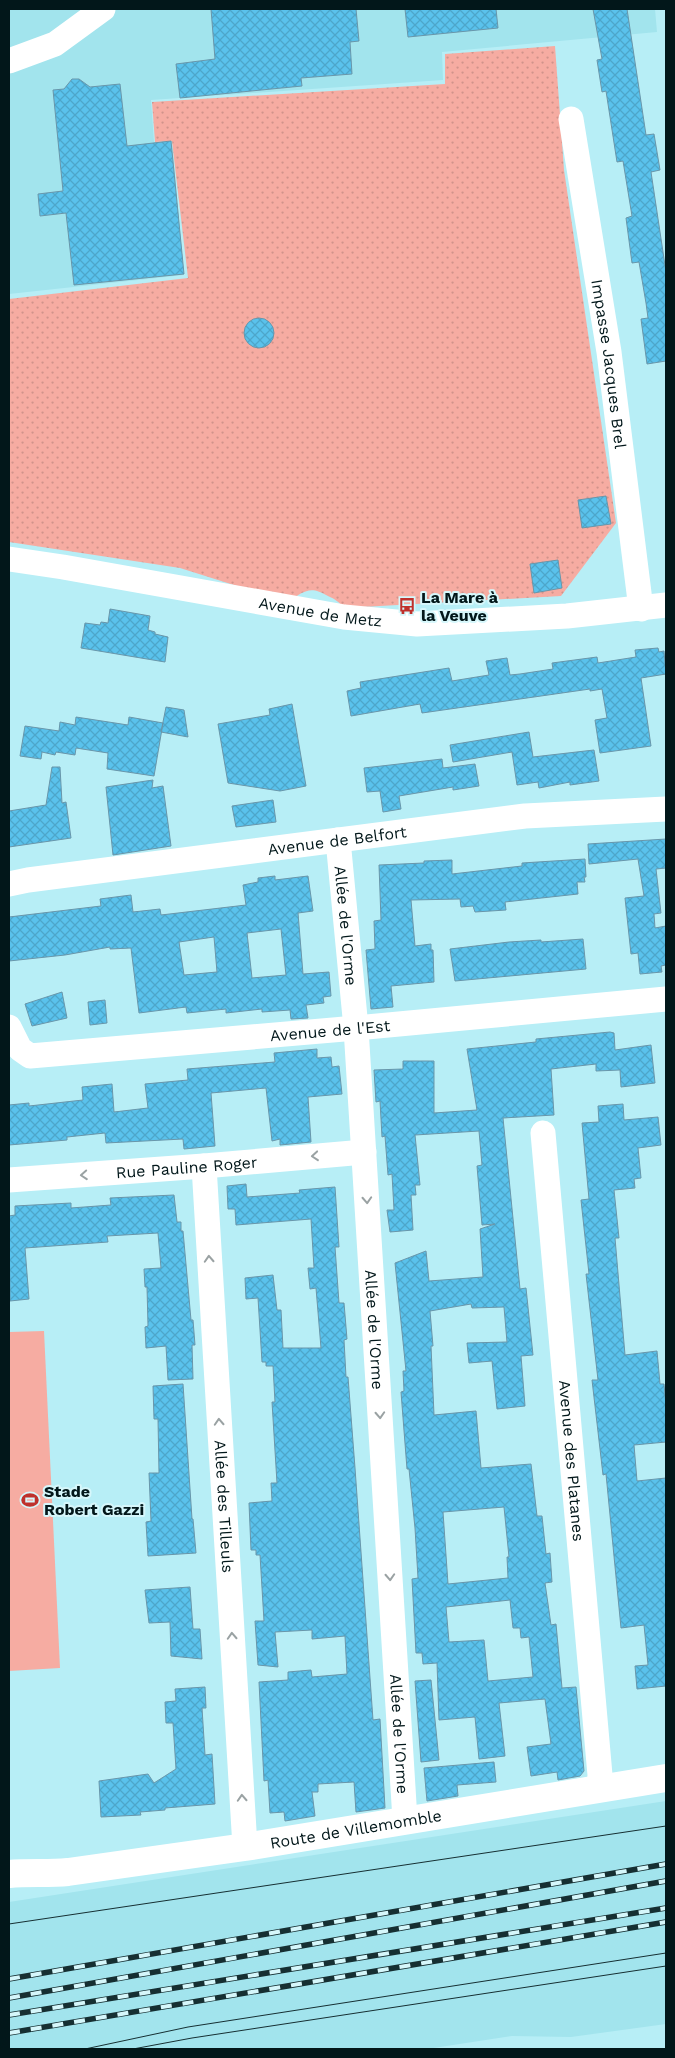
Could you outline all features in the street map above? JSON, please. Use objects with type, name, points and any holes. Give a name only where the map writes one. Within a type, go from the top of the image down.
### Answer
[{"type":"street","points":[[9,61],[54,44],[103,9]]},
{"type":"street","name":"Impasse Jacques Brel","points":[[571,119],[609,352],[641,608]]},
{"type":"street","name":"Avenue de Metz","points":[[9,560],[63,567],[344,617],[417,624],[567,616],[666,605]]},
{"type":"street","name":"Avenue de Belfort","points":[[9,884],[525,816],[666,809]]},
{"type":"street","name":"Allée de l'Orme","points":[[338,840],[356,1028],[405,1820]]},
{"type":"street","name":"Avenue de l'Est","points":[[9,1027],[20,1049],[30,1056],[666,999]]},
{"type":"street","name":"Avenue des Platanes","points":[[543,1133],[600,1775],[599,1789]]},
{"type":"street","name":"Rue Pauline Roger","points":[[9,1180],[364,1152]]},
{"type":"street","name":"Allée des Tilleuls","points":[[204,1166],[245,1847]]},
{"type":"street","name":"Route de Villemomble","points":[[9,1874],[27,1872],[46,1875],[245,1847],[666,1778]]},
{"type":"street","name":"Route de Villemomble","points":[[9,1886],[28,1884],[46,1875]]},
{"type":"shaded area","points":[[9,9],[655,9],[657,32],[442,52],[443,80],[151,100],[154,142],[172,141],[184,275],[9,294]]},
{"type":"shaded area","points":[[555,46],[564,170],[616,523],[561,596],[344,608],[339,602],[312,590],[303,592],[288,602],[180,568],[9,542],[9,299],[188,278],[172,141],[155,142],[152,102],[445,84],[445,54]]},
{"type":"shaded area","name":"Stade Robert Gazzi","points":[[44,1331],[60,1668],[9,1671],[9,1332]]},
{"type":"shaded area","points":[[666,1801],[666,2024],[571,2037],[512,2036],[427,2049],[9,2049],[9,1902]]},
{"type":"building","points":[[211,9],[356,9],[359,41],[350,42],[352,74],[301,78],[302,86],[180,98],[176,64],[215,59]]},
{"type":"building","points":[[405,9],[496,9],[498,28],[408,37]]},
{"type":"building","points":[[593,9],[627,9],[646,135],[654,134],[660,170],[651,172],[666,272],[666,361],[647,364],[641,319],[648,318],[646,303],[639,262],[632,263],[626,218],[632,216],[623,161],[617,162],[606,91],[602,92],[597,60],[602,59]]},
{"type":"building","points":[[72,79],[79,79],[90,87],[120,84],[127,146],[171,141],[184,274],[74,285],[66,213],[40,216],[38,194],[63,191],[53,90],[64,89]]},
{"type":"building","points":[[259,318],[270,322],[274,333],[270,344],[259,348],[248,344],[244,333],[248,322]]},
{"type":"building","points":[[606,496],[611,524],[582,528],[578,500]]},
{"type":"building","points":[[558,560],[562,588],[534,593],[530,564]]},
{"type":"building","points":[[110,609],[150,616],[148,630],[168,637],[165,662],[81,648],[85,623],[100,625],[101,622],[108,623]]},
{"type":"building","points":[[658,648],[659,652],[664,651],[666,674],[641,678],[651,746],[600,753],[595,720],[607,718],[602,689],[590,691],[590,689],[422,713],[420,704],[351,716],[347,691],[361,688],[360,682],[449,668],[452,681],[489,675],[486,661],[507,658],[510,675],[520,674],[553,669],[552,663],[597,657],[598,663],[636,657],[635,650]]},
{"type":"building","points":[[292,704],[306,786],[280,791],[228,783],[218,724],[270,715],[269,709]]},
{"type":"building","points":[[166,707],[184,710],[188,737],[161,732]]},
{"type":"building","points":[[76,717],[128,725],[129,717],[163,723],[154,776],[107,769],[108,753],[76,748],[75,755],[56,752],[55,755],[42,752],[41,759],[20,756],[25,726],[59,731],[60,722],[75,725]]},
{"type":"building","points":[[529,732],[533,757],[594,750],[599,781],[570,785],[570,782],[539,788],[538,782],[517,785],[512,752],[453,762],[450,745]]},
{"type":"building","points":[[442,759],[443,768],[475,764],[479,786],[453,790],[453,787],[399,796],[401,809],[383,812],[380,791],[367,792],[364,768]]},
{"type":"building","points":[[52,767],[60,767],[62,803],[66,802],[71,838],[9,847],[9,811],[46,805]]},
{"type":"building","points":[[153,780],[152,788],[163,786],[171,846],[113,855],[106,787]]},
{"type":"building","points":[[273,800],[276,822],[236,827],[232,806]]},
{"type":"building","points":[[666,839],[666,868],[656,869],[661,913],[654,914],[655,928],[666,926],[666,965],[661,966],[662,972],[640,974],[638,953],[631,954],[625,898],[644,896],[638,859],[589,864],[588,844]]},
{"type":"building","points":[[585,859],[585,882],[577,882],[578,894],[505,902],[506,910],[475,912],[473,906],[461,907],[460,899],[411,900],[415,946],[431,944],[431,950],[433,950],[434,982],[391,986],[393,1007],[371,1009],[366,950],[375,949],[374,921],[381,920],[379,865],[452,860],[452,874],[522,866],[522,863]]},
{"type":"building","points":[[275,876],[275,880],[308,876],[313,911],[298,913],[303,974],[329,972],[331,996],[323,997],[324,1003],[306,1005],[308,1018],[291,1019],[290,1010],[262,1012],[262,1009],[226,1013],[226,1009],[187,1013],[186,1007],[139,1013],[131,948],[110,949],[110,947],[65,955],[9,961],[9,917],[101,906],[100,899],[131,895],[133,912],[160,909],[161,915],[246,905],[243,885],[258,882],[258,878]],"holes":[[[281,929],[286,975],[252,978],[247,933]],[[214,937],[217,972],[184,975],[179,942]]]},
{"type":"building","points":[[583,939],[586,969],[455,981],[450,949],[509,942]]},
{"type":"building","points":[[62,992],[67,1018],[32,1026],[25,1004]]},
{"type":"building","points":[[105,1000],[107,1023],[90,1025],[88,1002]]},
{"type":"building","points":[[610,1032],[614,1033],[615,1050],[651,1045],[655,1083],[621,1087],[620,1070],[596,1071],[596,1064],[551,1069],[554,1115],[503,1118],[520,1289],[526,1288],[533,1355],[521,1356],[525,1406],[497,1409],[492,1361],[469,1363],[467,1343],[507,1342],[504,1307],[472,1308],[471,1304],[430,1311],[433,1346],[431,1346],[434,1415],[476,1411],[481,1468],[531,1464],[537,1516],[542,1516],[546,1554],[550,1553],[552,1582],[545,1583],[551,1625],[556,1624],[562,1688],[576,1687],[584,1771],[580,1776],[558,1780],[557,1772],[531,1776],[527,1747],[551,1744],[545,1699],[499,1703],[505,1756],[479,1759],[475,1717],[439,1720],[437,1663],[423,1664],[422,1653],[416,1653],[412,1579],[418,1578],[415,1528],[409,1469],[407,1469],[401,1392],[404,1391],[403,1371],[406,1371],[395,1263],[426,1251],[429,1281],[483,1277],[480,1229],[495,1224],[482,1225],[477,1166],[482,1165],[479,1131],[415,1135],[420,1185],[415,1185],[416,1195],[411,1195],[413,1230],[390,1232],[387,1210],[394,1210],[392,1174],[388,1175],[385,1136],[382,1137],[380,1101],[376,1102],[374,1070],[403,1069],[403,1061],[434,1061],[434,1113],[477,1110],[467,1049],[536,1042],[536,1039]],"holes":[[[504,1507],[509,1557],[507,1557],[508,1578],[448,1584],[443,1512]],[[510,1600],[513,1628],[520,1628],[521,1638],[529,1637],[533,1677],[488,1681],[484,1640],[449,1642],[446,1607]]]},
{"type":"building","points":[[317,1049],[317,1058],[331,1057],[332,1067],[339,1066],[342,1094],[308,1097],[311,1142],[280,1145],[280,1139],[272,1141],[266,1088],[211,1093],[215,1146],[184,1149],[183,1139],[106,1143],[105,1133],[67,1137],[67,1140],[9,1145],[9,1105],[29,1103],[29,1106],[83,1100],[82,1087],[112,1084],[114,1112],[148,1108],[145,1084],[188,1080],[187,1069],[275,1062],[274,1053]]},
{"type":"building","points":[[623,1104],[624,1120],[658,1117],[661,1145],[638,1148],[641,1178],[634,1179],[635,1188],[614,1190],[619,1238],[615,1238],[625,1355],[657,1351],[660,1384],[664,1384],[666,1406],[666,1442],[634,1445],[637,1481],[666,1478],[666,1686],[637,1689],[635,1666],[648,1665],[644,1625],[621,1628],[606,1474],[603,1475],[592,1380],[598,1380],[586,1274],[589,1274],[581,1200],[589,1199],[582,1123],[599,1122],[598,1106]]},
{"type":"building","points":[[246,1184],[247,1197],[300,1193],[299,1190],[335,1187],[339,1247],[335,1247],[339,1303],[344,1303],[347,1339],[344,1340],[346,1377],[348,1377],[373,1720],[380,1719],[385,1808],[356,1812],[354,1782],[318,1784],[318,1792],[312,1792],[315,1816],[285,1821],[284,1812],[270,1813],[268,1780],[264,1781],[259,1682],[288,1680],[288,1672],[311,1670],[312,1677],[347,1674],[345,1636],[312,1639],[312,1630],[275,1632],[278,1667],[258,1665],[255,1621],[264,1621],[260,1555],[256,1555],[256,1550],[251,1550],[249,1503],[272,1501],[271,1483],[277,1483],[272,1402],[275,1402],[273,1366],[266,1366],[266,1362],[262,1362],[258,1298],[246,1299],[245,1278],[273,1275],[277,1310],[281,1310],[283,1348],[321,1348],[316,1288],[310,1289],[308,1268],[314,1268],[311,1219],[236,1225],[235,1209],[228,1209],[227,1186]]},
{"type":"building","points":[[174,1195],[177,1222],[181,1222],[181,1231],[183,1231],[191,1320],[193,1320],[195,1345],[192,1345],[193,1379],[168,1380],[166,1346],[146,1348],[145,1327],[148,1326],[147,1287],[145,1287],[144,1269],[161,1268],[158,1233],[107,1236],[108,1242],[25,1248],[29,1299],[10,1301],[9,1216],[15,1215],[15,1206],[71,1203],[71,1208],[111,1205],[110,1198]]},
{"type":"building","points":[[183,1384],[196,1553],[148,1556],[146,1522],[151,1521],[149,1473],[159,1473],[158,1419],[154,1419],[153,1386]]},
{"type":"building","points":[[190,1587],[193,1629],[200,1629],[202,1659],[171,1656],[170,1622],[149,1623],[145,1590]]},
{"type":"building","points":[[431,1680],[439,1760],[421,1762],[415,1681]]},
{"type":"building","points":[[205,1687],[206,1708],[202,1708],[205,1755],[212,1754],[215,1804],[165,1808],[165,1810],[140,1812],[141,1815],[101,1817],[99,1781],[148,1774],[154,1783],[176,1769],[173,1723],[166,1723],[165,1702],[176,1701],[175,1689]]},
{"type":"building","points":[[494,1762],[496,1782],[457,1785],[458,1796],[427,1801],[424,1768]]},
{"type":"tram line","points":[[9,1924],[666,1826]]},
{"type":"tram line","points":[[85,2049],[188,2027],[666,1953]]},
{"type":"tram line","points":[[133,2049],[192,2038],[666,1966]]},
{"type":"railway","points":[[9,1979],[666,1864]]},
{"type":"railway","points":[[9,1998],[666,1881]]},
{"type":"railway","points":[[9,2015],[666,1908]]},
{"type":"railway","points":[[9,2033],[666,1922]]},
{"type":"place","name":"La Mare à la Veuve","points":[[407,606]]},
{"type":"place","name":"Stade Robert Gazzi","points":[[30,1500]]}]
